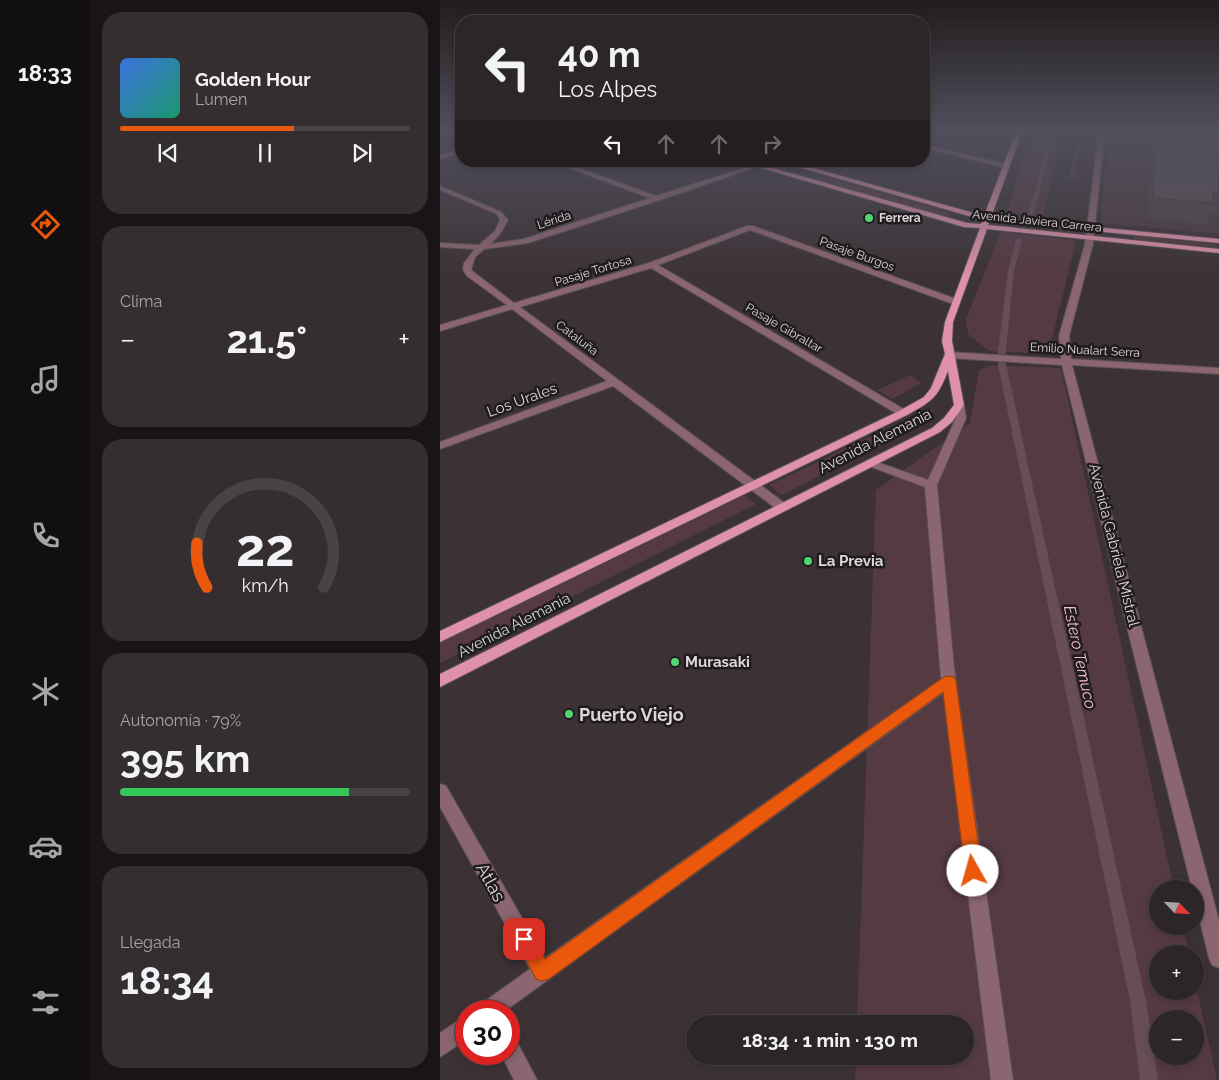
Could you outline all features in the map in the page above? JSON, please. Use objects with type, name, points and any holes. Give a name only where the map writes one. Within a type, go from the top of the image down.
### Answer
[{"type":"main road","name":"Avenida Javiera Carrera","points":[[804,179],[967,225],[985,223],[1092,229],[1219,241]]},
{"type":"main road","name":"Avenida Javiera Carrera","points":[[842,179],[985,223],[1090,238],[1219,251]]},
{"type":"main road","points":[[959,405],[947,341],[949,322],[1001,179]]},
{"type":"main road","name":"Avenida Alemania","points":[[440,637],[903,413],[928,399],[936,389],[949,355]]},
{"type":"main road","name":"Avenida Alemania","points":[[440,680],[936,430],[948,420],[959,405]]},
{"type":"street","points":[[605,179],[658,198]]},
{"type":"street","name":"Lérida","points":[[440,245],[481,247],[531,239],[715,179]]},
{"type":"street","name":"Avenida Gabriela Mistral","points":[[1097,179],[1092,229],[1064,336],[1064,352],[1068,361],[1219,958]]},
{"type":"street","name":"Cataluña","points":[[440,188],[503,216],[503,226],[469,261],[467,270],[751,486],[782,507]]},
{"type":"street","name":"Pasaje Burgos","points":[[750,228],[956,302]]},
{"type":"street","name":"Pasaje Tortosa","points":[[440,328],[652,265],[750,228]]},
{"type":"street","name":"Pasaje Gibraltar","points":[[652,265],[903,413]]},
{"type":"street","name":"Emilio Nualart Serra","points":[[949,355],[1219,371]]},
{"type":"street","name":"Los Urales","points":[[440,446],[614,382]]},
{"type":"street","points":[[959,405],[961,418],[932,485],[949,681],[1002,1080]]},
{"type":"street","points":[[870,463],[932,485]]},
{"type":"street","points":[[504,1000],[949,681]]},
{"type":"street","name":"Atlas","points":[[440,791],[542,972]]},
{"type":"street","points":[[440,1046],[455,1035]]},
{"type":"street","points":[[518,1065],[526,1080]]},
{"type":"shaded area","points":[[817,179],[834,179],[951,213],[949,217]]},
{"type":"shaded area","points":[[1016,179],[1051,179],[1043,217],[1008,212]]},
{"type":"shaded area","points":[[1105,179],[1219,179],[1219,234],[1100,223]]},
{"type":"shaded area","points":[[1001,232],[1074,240],[1075,246],[1048,354],[989,351],[968,334],[966,319]]},
{"type":"shaded area","points":[[1134,236],[1219,245],[1219,247],[1134,239]]},
{"type":"shaded area","points":[[992,365],[1061,368],[1172,880],[1149,880],[1149,935],[1185,935],[1187,945],[1149,945],[1149,1000],[1199,1000],[1201,1010],[1149,1010],[1149,1065],[1204,1065],[1204,1022],[1217,1080],[855,1080],[856,1065],[974,1065],[974,1015],[857,1015],[876,490],[970,423],[979,370]]},
{"type":"shaded area","points":[[910,375],[922,383],[892,399],[878,390]]},
{"type":"shaded area","points":[[936,409],[916,427],[782,495],[769,485],[905,420]]},
{"type":"shaded area","points":[[745,495],[756,504],[440,663],[440,643]]},
{"type":"building","points":[[1154,179],[1219,179],[1219,192],[1212,192],[1214,203],[1153,198]]},
{"type":"waterway","name":"Estero Temuco","points":[[1029,218],[1040,179]]},
{"type":"waterway","name":"Estero Temuco","points":[[1019,240],[1011,271],[1001,360],[1138,1001],[1149,1080]]},
{"type":"place","name":"Ferrera","points":[[869,218]]},
{"type":"place","name":"La Previa","points":[[808,561]]},
{"type":"place","name":"Murasaki","points":[[675,662]]},
{"type":"place","name":"Puerto Viejo","points":[[569,714]]},
{"type":"route","points":[[524,939],[542,972],[949,681],[973,871]]}]
